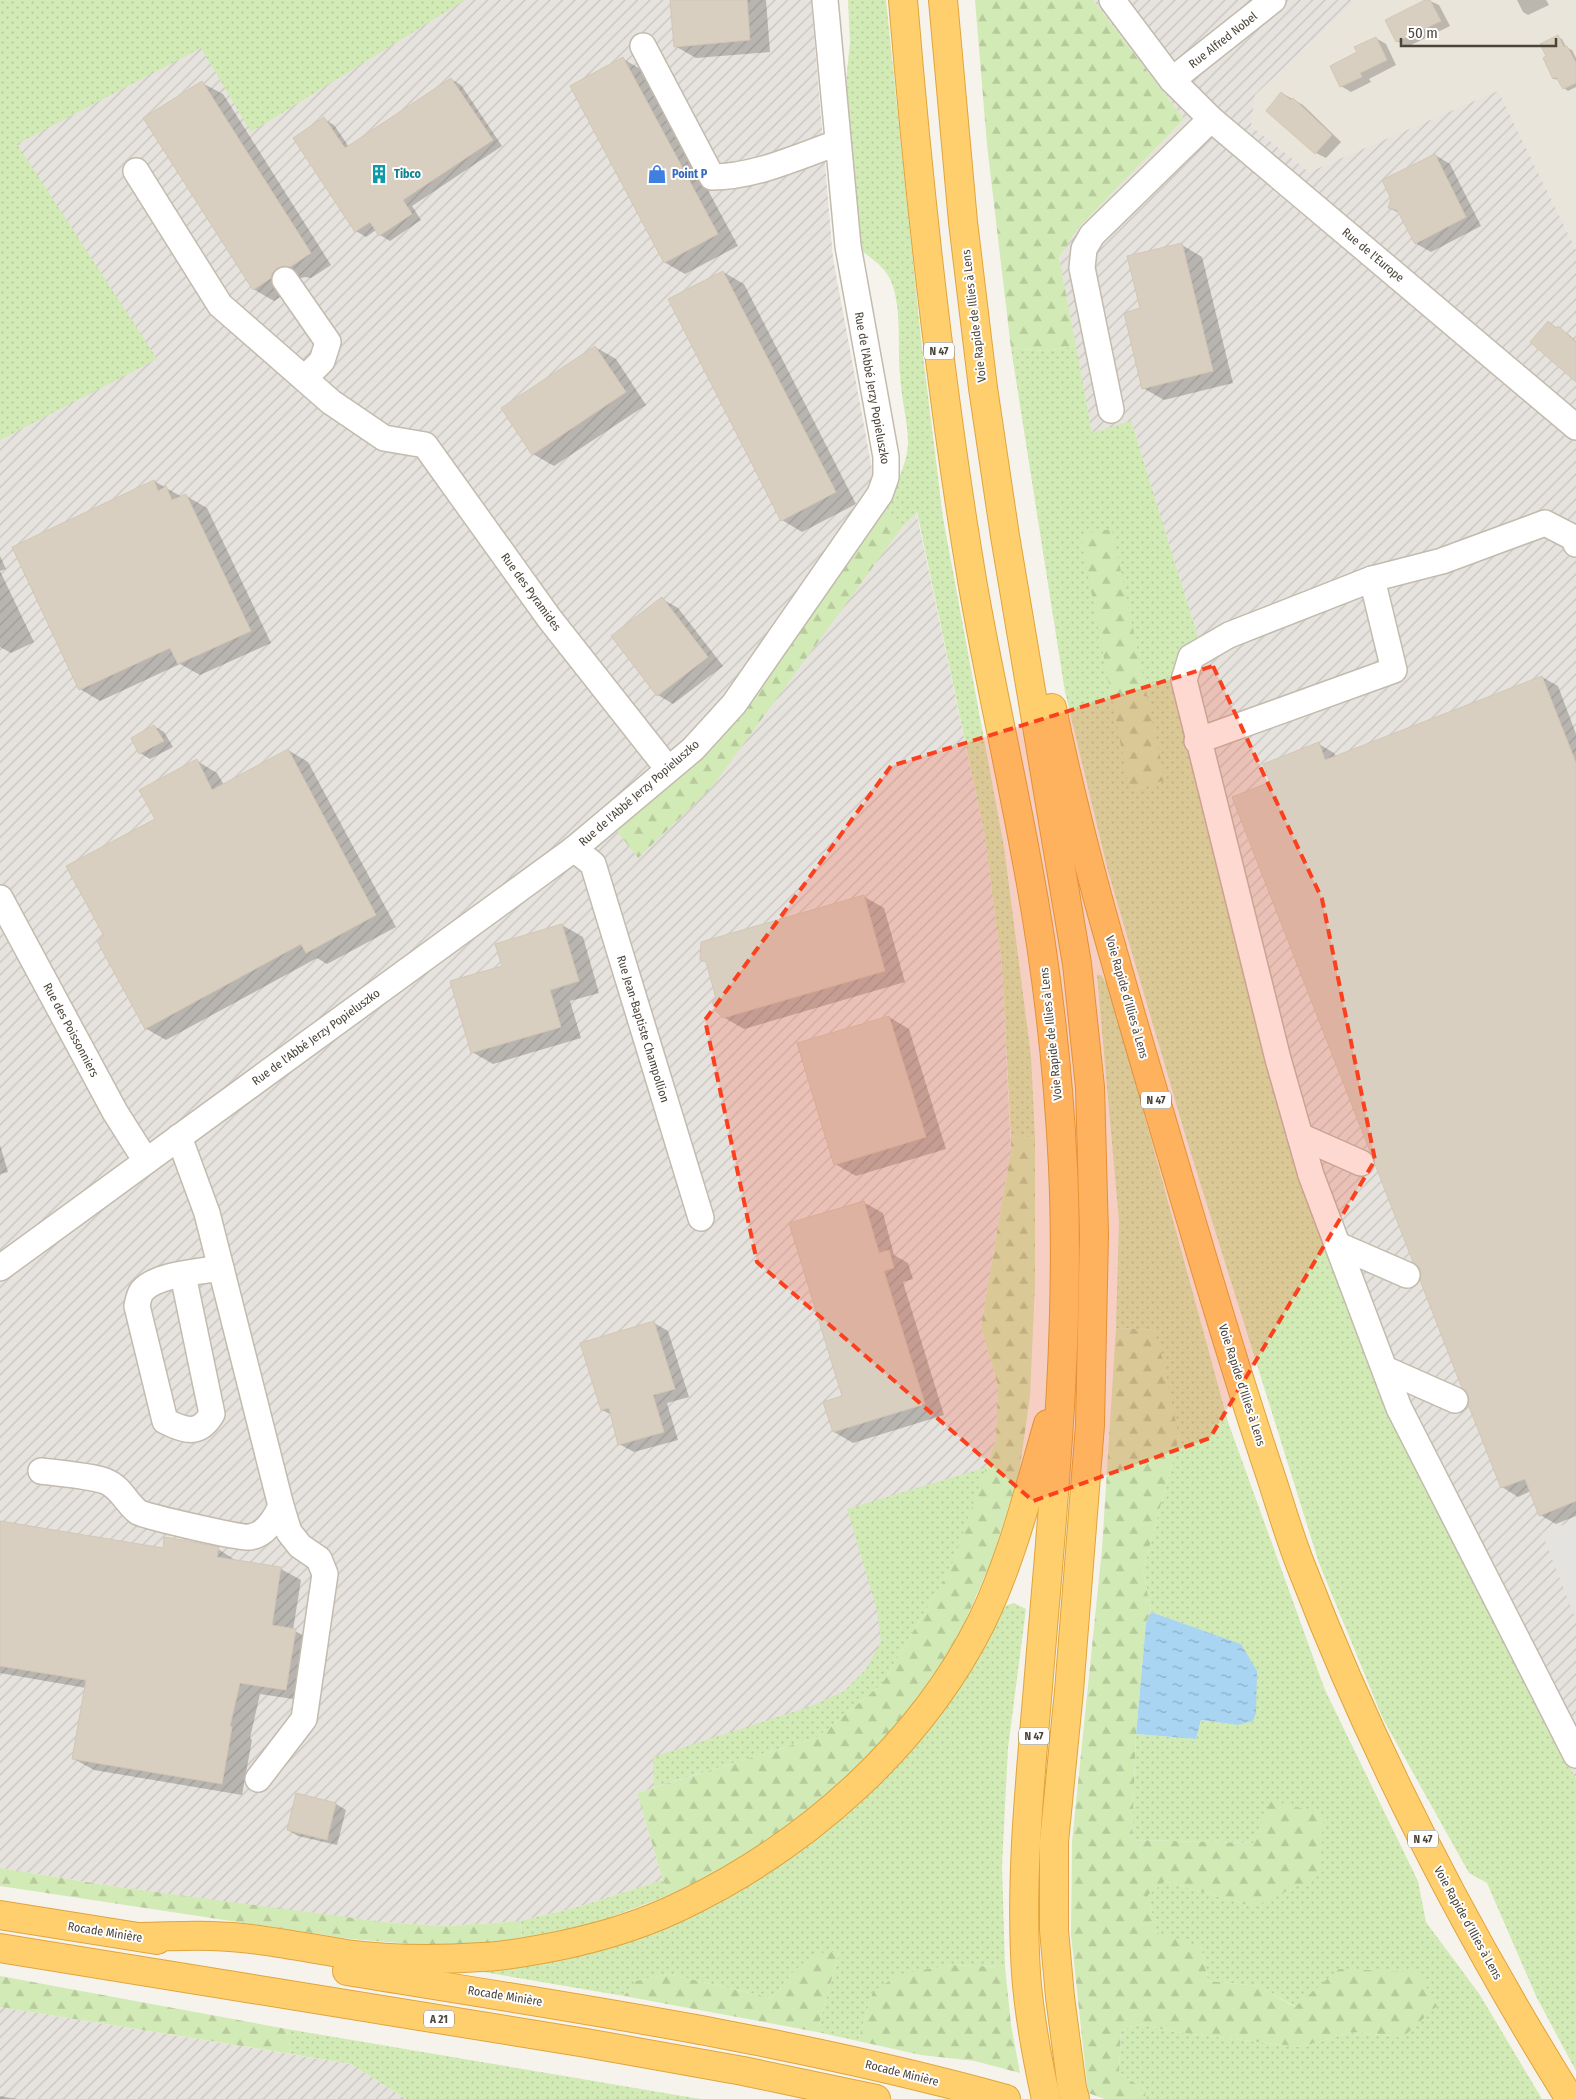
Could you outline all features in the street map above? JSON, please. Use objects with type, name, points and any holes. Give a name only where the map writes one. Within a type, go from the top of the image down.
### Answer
[{"type":"highway","name":"Voie Rapide de Illies à Lens","points":[[903,0],[924,226],[944,393],[973,584],[1027,859],[1043,953],[1057,1077],[1063,1169],[1065,1268],[1064,1373]]},
{"type":"highway","name":"Voie Rapide de Illies à Lens","points":[[943,0],[963,222],[983,388],[1077,964],[1090,1097],[1094,1234],[1090,1416],[1069,1691],[1054,1842],[1054,1930],[1059,1988],[1075,2099]]},
{"type":"highway","name":"Voie Rapide d’Illies à Lens","points":[[1021,630],[1046,680],[1070,792],[1136,1031],[1226,1339],[1301,1567],[1350,1684],[1431,1855],[1515,2008],[1570,2099]]},
{"type":"highway","points":[[140,1937],[212,1936],[392,1958],[485,1957],[528,1952],[605,1935],[686,1904],[747,1869],[788,1842],[823,1815],[881,1762],[910,1731],[952,1672],[982,1622],[1003,1571],[1064,1373]]},
{"type":"highway","name":"N 47","points":[[1046,2099],[1036,2055],[1026,1975],[1025,1896],[1028,1813],[1064,1373]]},
{"type":"highway","name":"Rocade Minière","points":[[0,1915],[564,2006],[710,2032],[847,2060],[994,2096]]},
{"type":"highway","name":"A 21","points":[[0,1948],[586,2043],[743,2071],[876,2099]]},
{"type":"street","name":"Rue de l'Abbé Jerzy Popieluszko","points":[[0,1268],[574,849],[693,749],[734,704],[880,494],[886,477],[886,457],[848,246],[825,0]]},
{"type":"street","name":"Rue de l'Europe","points":[[1112,0],[1172,80],[1211,119],[1576,427]]},
{"type":"street","name":"Rue Alfred Nobel","points":[[1172,80],[1273,0]]},
{"type":"street","points":[[643,46],[712,177],[732,177],[752,173],[837,143]]},
{"type":"street","points":[[1112,410],[1082,268],[1084,248],[1092,235],[1211,119]]},
{"type":"street","points":[[136,170],[220,306],[304,378],[322,361],[328,342],[285,280]]},
{"type":"street","name":"Rue des Pyramides","points":[[304,378],[331,402],[384,438],[425,445],[549,618],[668,769]]},
{"type":"street","points":[[1576,544],[1574,538],[1545,523],[1442,561],[1372,579],[1228,636],[1191,657],[1184,680],[1275,1050],[1311,1175],[1399,1408],[1576,1756]]},
{"type":"street","points":[[1198,741],[1394,670],[1372,579]]},
{"type":"street","name":"Rue Jean-Baptiste Champollion","points":[[574,849],[593,864],[700,1218]]},
{"type":"street","name":"Rue des Poissonniers","points":[[0,898],[115,1112],[146,1161]]},
{"type":"street","points":[[1300,1136],[1360,1162]]},
{"type":"street","points":[[179,1137],[207,1212],[289,1532],[300,1546],[319,1559],[325,1574],[304,1719],[258,1779]]},
{"type":"street","points":[[1338,1245],[1408,1275]]},
{"type":"street","points":[[183,1275],[212,1414],[207,1422],[196,1430],[181,1429],[165,1421],[137,1306],[140,1292],[152,1281],[183,1275],[222,1268]]},
{"type":"street","points":[[1384,1369],[1455,1400]]},
{"type":"street","points":[[41,1471],[106,1481],[123,1493],[139,1512],[224,1534],[250,1537],[265,1530],[276,1518],[281,1506]]},
{"type":"highlighted area","points":[[1213,666],[1322,899],[1375,1160],[1210,1438],[1033,1501],[757,1262],[705,1020],[891,766]]},
{"type":"shaded area","points":[[0,0],[811,0],[833,258],[872,469],[916,511],[985,836],[1002,967],[1011,1150],[981,1326],[998,1386],[996,1439],[950,1570],[818,1737],[637,1793],[663,1880],[574,1908],[520,1921],[446,1926],[384,1922],[308,1913],[118,1887],[0,1868]]},
{"type":"shaded area","points":[[1093,0],[1356,0],[1255,95],[1251,126],[1309,172],[1498,91],[1576,250],[1576,1779],[1391,1410],[1173,680],[1175,662],[1181,650],[1188,642],[1198,637],[1131,422],[1092,433],[1059,258],[1077,229],[1184,119]]},
{"type":"shaded area","points":[[1356,0],[1576,0],[1576,250],[1498,92],[1309,172],[1251,126],[1255,95]]},
{"type":"shaded area","points":[[1576,1520],[1576,1620],[1542,1533]]},
{"type":"shaded area","points":[[0,2007],[351,2064],[406,2099],[0,2099]]},
{"type":"green space","points":[[0,0],[465,0],[251,132],[201,48],[17,144],[157,359],[0,440]]},
{"type":"green space","points":[[848,0],[886,0],[921,339],[943,518],[1004,847],[1031,1056],[1035,1138],[1011,1136],[1002,967],[985,836],[917,512],[902,527],[881,510],[895,487],[902,470],[907,452],[908,435],[899,364],[898,312],[893,288],[889,277],[883,269],[862,251],[846,82],[850,42]]},
{"type":"green space","points":[[975,0],[1093,0],[1184,119],[1077,229],[1059,258],[1076,346],[1045,351],[1011,348],[987,145]]},
{"type":"green space","points":[[1076,346],[1092,433],[1131,421],[1198,637],[1186,645],[1179,654],[1173,680],[1391,1410],[1576,1779],[1576,2071],[1536,1996],[1487,1883],[1469,1873],[1383,1719],[1319,1563],[1188,1144],[1108,871],[1065,692],[1011,348],[1045,351]]},
{"type":"green space","points":[[881,510],[902,527],[712,787],[638,858],[617,831],[699,758]]},
{"type":"green space","points":[[1112,529],[1165,780],[1130,792],[1080,534]]},
{"type":"green space","points":[[1097,975],[1101,975],[1110,989],[1228,1422],[1325,1690],[1418,1881],[1426,1922],[1480,1995],[1542,2099],[1145,2099],[1146,2090],[1119,2073],[1121,2030],[1139,2024],[1175,2032],[1301,2047],[1351,2032],[1403,2037],[1296,2007],[1259,1986],[1208,1981],[1201,1947],[1157,1934],[1148,1895],[1165,1881],[1254,1907],[1253,1843],[1132,1840],[1136,1734],[1196,1739],[1201,1720],[1237,1725],[1241,1644],[1151,1612],[1143,1570],[1179,1438],[1153,1330],[1116,1328],[1119,1221]]},
{"type":"green space","points":[[1011,1136],[1035,1138],[1035,1283],[1030,1396],[1019,1473],[991,1562],[957,1640],[897,1727],[834,1792],[746,1856],[670,1895],[663,1880],[637,1793],[818,1737],[882,1684],[950,1570],[996,1439],[998,1386],[981,1326],[1011,1150]]},
{"type":"green space","points":[[1116,1328],[1153,1330],[1163,1360],[1179,1438],[1143,1570],[1151,1612],[1146,1623],[1136,1734],[1132,1840],[1253,1843],[1271,1800],[1324,1815],[1319,1875],[1254,1907],[1165,1881],[1148,1895],[1157,1933],[1201,1947],[1208,1981],[1259,1986],[1295,2007],[1339,1969],[1418,1972],[1437,2006],[1403,2037],[1351,2032],[1301,2047],[1175,2032],[1139,2024],[1121,2030],[1119,2073],[1146,2090],[1145,2099],[1105,2099],[1088,2093],[1071,1935],[1072,1842],[1102,1549]]},
{"type":"green space","points":[[987,1467],[950,1570],[882,1684],[818,1737],[654,1787],[653,1757],[806,1708],[843,1692],[866,1669],[881,1641],[877,1610],[847,1509]]},
{"type":"green space","points":[[1014,1603],[1026,1609],[1008,1748],[1002,1866],[1005,1967],[950,1965],[873,1991],[858,2041],[817,2032],[839,1952],[794,1971],[772,1998],[668,1974],[636,1981],[624,1996],[483,1972],[485,1964],[790,1855],[998,1608]]},
{"type":"green space","points":[[0,1868],[118,1887],[384,1922],[446,1926],[520,1921],[522,1938],[487,1944],[435,1946],[351,1939],[0,1886]]},
{"type":"green space","points":[[663,1880],[670,1895],[592,1924],[522,1938],[520,1921],[574,1908]]},
{"type":"green space","points":[[839,1952],[817,2032],[624,1996],[636,1981],[668,1974],[772,1998],[794,1971],[815,1953]]},
{"type":"green space","points":[[950,1965],[1005,1967],[1011,2025],[1020,2073],[975,2061],[921,2055],[858,2041],[873,1991],[901,1974]]},
{"type":"green space","points":[[0,1976],[287,2029],[291,2054],[0,2007]]},
{"type":"green space","points":[[287,2029],[700,2099],[406,2099],[351,2064],[291,2054]]},
{"type":"water","points":[[1151,1612],[1241,1644],[1257,1671],[1256,1713],[1253,1721],[1237,1725],[1201,1720],[1196,1739],[1136,1734],[1146,1623]]},
{"type":"building","points":[[670,0],[747,0],[750,40],[674,47]]},
{"type":"building","points":[[1425,0],[1430,0],[1441,21],[1396,42],[1385,20]]},
{"type":"building","points":[[1558,35],[1564,47],[1567,46],[1576,63],[1576,83],[1563,89],[1556,77],[1553,79],[1543,58],[1546,56],[1540,44]]},
{"type":"building","points":[[1376,37],[1387,60],[1360,73],[1362,77],[1340,87],[1330,66],[1357,52],[1354,47]]},
{"type":"building","points":[[623,57],[718,234],[664,263],[570,86]]},
{"type":"building","name":"Tibco","points":[[451,78],[493,140],[403,200],[412,214],[379,236],[370,222],[355,232],[293,138],[324,117],[345,148]]},
{"type":"building","points":[[202,81],[311,253],[290,267],[283,266],[277,268],[272,273],[271,278],[253,290],[143,118]]},
{"type":"building","points":[[1281,92],[1291,100],[1293,98],[1332,135],[1315,154],[1266,111]]},
{"type":"building","points":[[1435,154],[1466,217],[1415,244],[1397,210],[1388,208],[1391,199],[1382,180]]},
{"type":"building","points":[[1182,243],[1213,371],[1142,389],[1124,313],[1140,308],[1127,256]]},
{"type":"building","points":[[723,271],[836,492],[781,521],[668,299]]},
{"type":"building","points":[[1548,321],[1556,328],[1558,326],[1576,342],[1576,382],[1530,342]]},
{"type":"building","points":[[595,346],[626,392],[532,455],[501,408]]},
{"type":"building","points":[[154,480],[158,491],[166,486],[172,500],[186,494],[251,631],[178,664],[170,648],[79,690],[12,547]]},
{"type":"building","points":[[662,597],[708,657],[657,696],[611,636]]},
{"type":"building","points":[[1542,676],[1576,763],[1576,1501],[1539,1516],[1525,1479],[1501,1488],[1468,1404],[1467,1392],[1462,1388],[1420,1280],[1421,1273],[1418,1266],[1413,1262],[1232,797],[1270,782],[1263,764],[1319,742],[1325,760]]},
{"type":"building","points":[[154,725],[164,741],[139,754],[131,738]]},
{"type":"building","points":[[288,749],[376,915],[306,953],[301,944],[145,1029],[97,941],[104,936],[66,866],[155,819],[139,790],[197,759],[212,790]]},
{"type":"building","points":[[864,895],[885,971],[723,1018],[717,1012],[712,1002],[716,998],[706,962],[700,960],[701,942]]},
{"type":"building","points":[[562,924],[579,981],[550,990],[561,1027],[471,1053],[450,981],[502,966],[495,944]]},
{"type":"building","points":[[889,1016],[926,1137],[834,1165],[797,1043]]},
{"type":"building","points":[[864,1201],[879,1253],[889,1250],[894,1268],[884,1271],[925,1404],[833,1432],[823,1402],[842,1396],[789,1223]]},
{"type":"building","points":[[654,1321],[675,1389],[653,1395],[664,1432],[618,1445],[609,1408],[601,1410],[580,1343]]},
{"type":"building","points":[[0,1521],[163,1548],[164,1537],[219,1547],[217,1557],[281,1567],[272,1625],[296,1629],[286,1690],[240,1683],[230,1726],[232,1727],[222,1784],[72,1759],[86,1680],[0,1666]]},
{"type":"building","points":[[296,1793],[336,1803],[327,1840],[287,1830]]},
{"type":"place","name":"Tibco","points":[[379,174]]},
{"type":"place","name":"Point P","points":[[657,174]]}]
